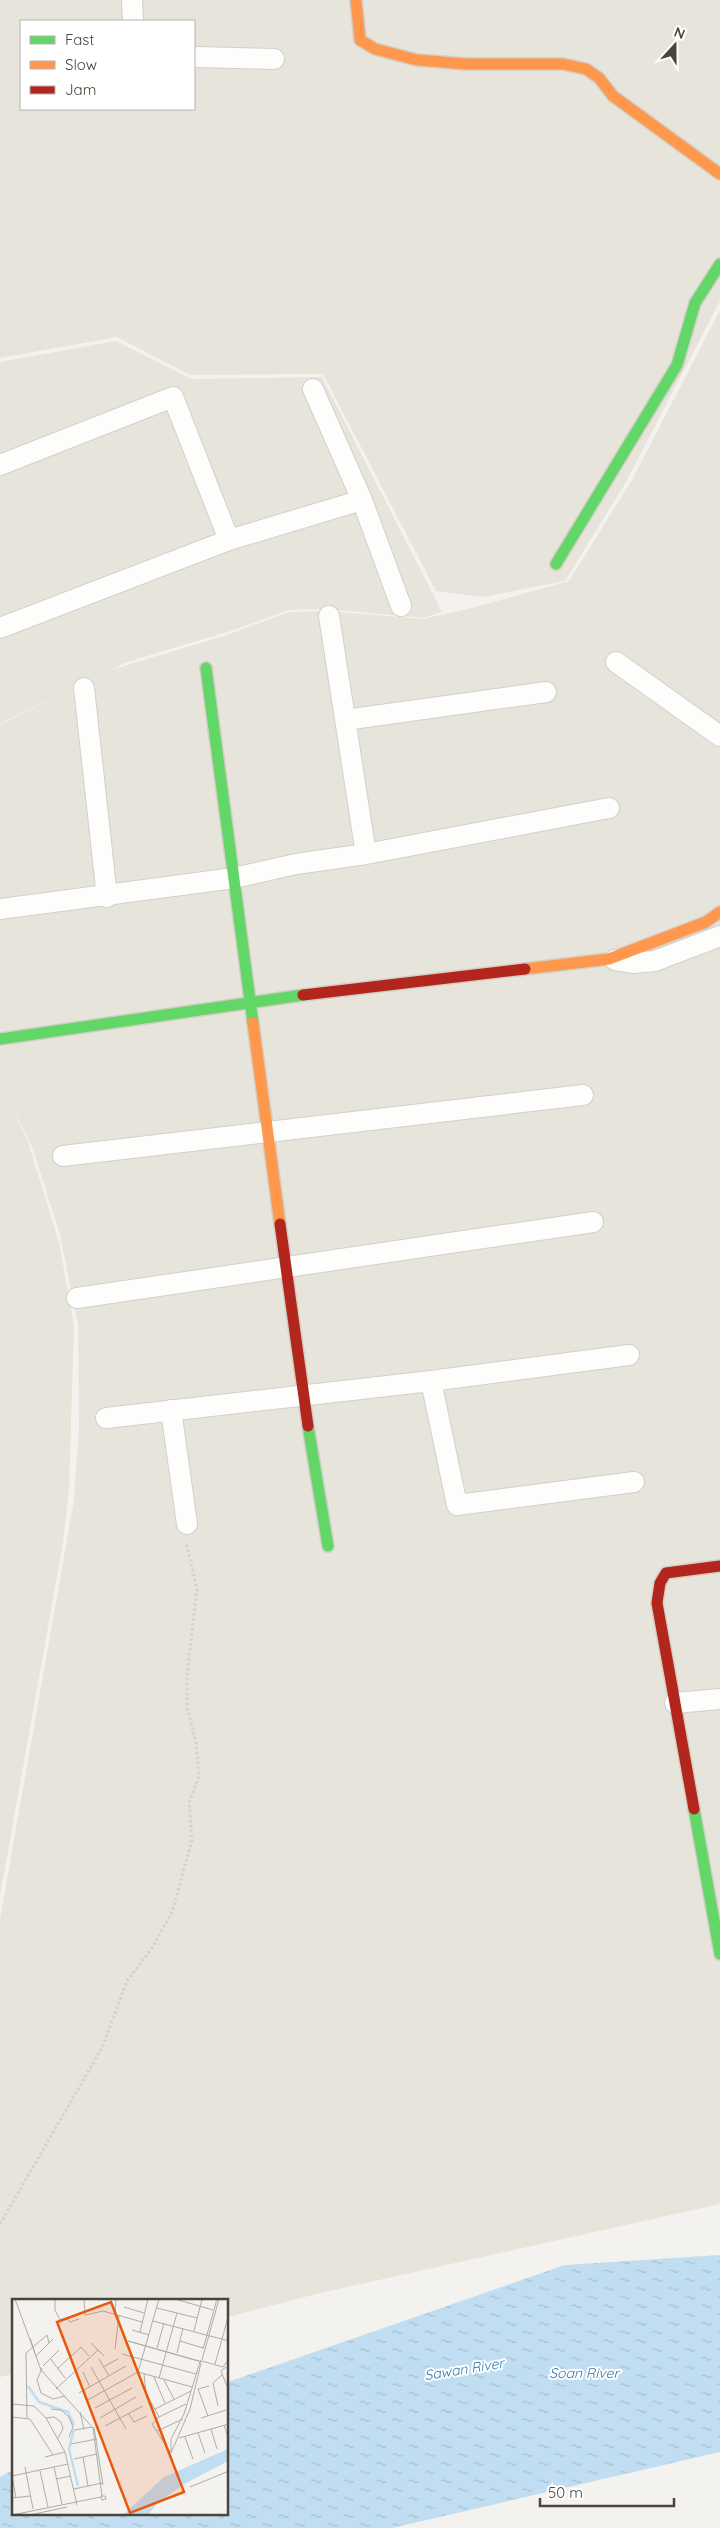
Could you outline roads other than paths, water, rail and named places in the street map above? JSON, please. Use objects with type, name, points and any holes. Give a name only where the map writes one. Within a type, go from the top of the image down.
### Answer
[{"type":"street","points":[[132,0],[133,20]]},
{"type":"street","points":[[356,0],[360,40],[369,48],[388,55],[470,66],[568,65],[593,72],[613,96],[717,165]]},
{"type":"street","points":[[195,57],[274,59]]},
{"type":"street","points":[[556,564],[677,365],[695,303],[720,264]]},
{"type":"street","points":[[313,389],[362,500],[401,606]]},
{"type":"street","points":[[0,464],[173,397],[229,540]]},
{"type":"street","points":[[0,628],[229,540],[362,500]]},
{"type":"street","points":[[329,616],[366,854]]},
{"type":"street","points":[[616,662],[720,736]]},
{"type":"street","points":[[206,668],[303,1395],[328,1546]]},
{"type":"street","points":[[84,688],[107,897]]},
{"type":"street","points":[[345,720],[546,692]]},
{"type":"street","points":[[0,910],[107,897],[234,878],[296,864],[366,854],[609,808]]},
{"type":"street","points":[[0,1039],[251,1002],[609,959],[706,922],[720,912]]},
{"type":"street","points":[[609,959],[632,963],[655,960],[719,938]]},
{"type":"street","points":[[62,1156],[583,1095]]},
{"type":"street","points":[[77,1298],[593,1222]]},
{"type":"street","points":[[106,1418],[432,1381],[630,1355]]},
{"type":"street","points":[[432,1381],[457,1505],[634,1482]]},
{"type":"street","points":[[171,1410],[186,1524]]},
{"type":"street","points":[[720,1566],[674,1570],[666,1573],[660,1583],[657,1603],[720,1954]]},
{"type":"street","points":[[675,1703],[720,1700]]},
{"type":"water","name":"Soan River","points":[[720,2255],[720,2452],[392,2528],[0,2528],[0,2477],[12,2470],[12,2516],[229,2516],[229,2382],[565,2265]]},
{"type":"water label","name":"Sawan River","points":[[464,2369]]}]
